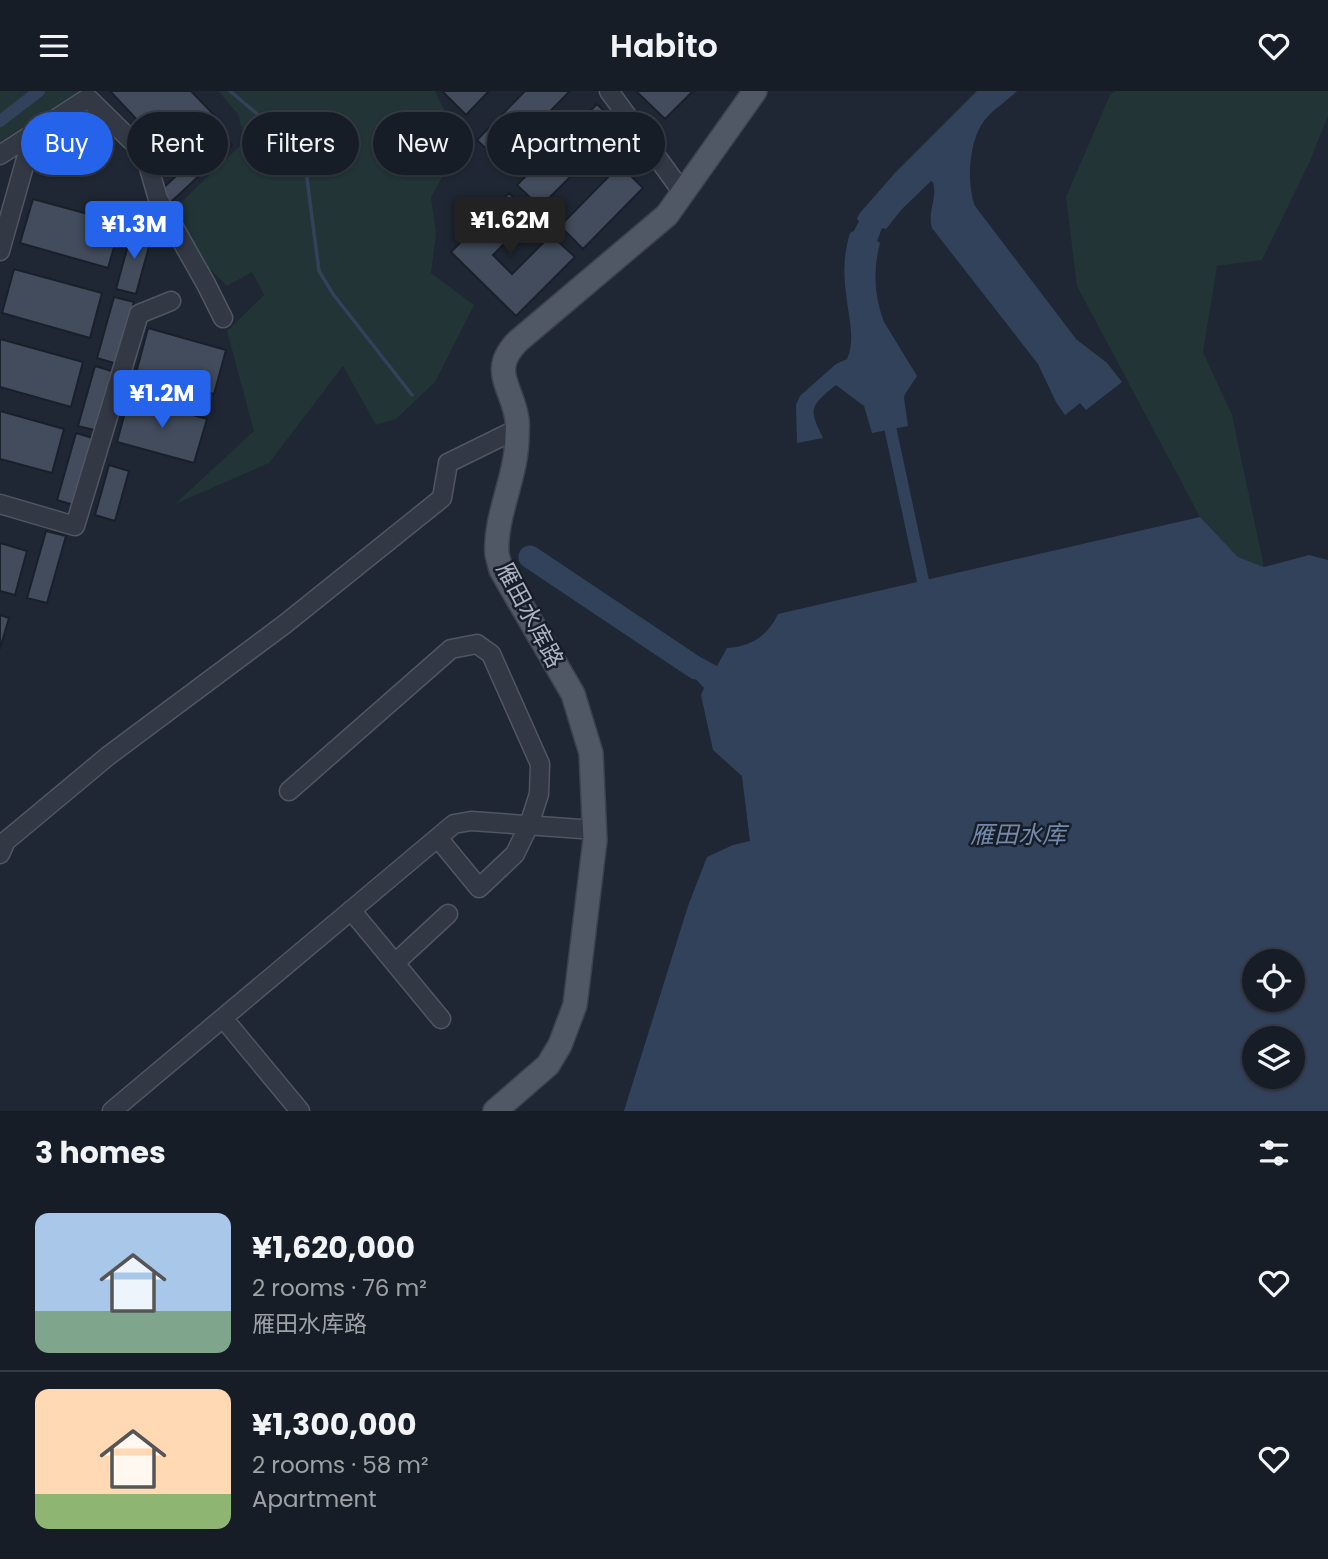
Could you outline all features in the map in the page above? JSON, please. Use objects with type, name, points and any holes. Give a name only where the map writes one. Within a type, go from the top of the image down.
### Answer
[{"type":"main road","name":"雁田水库路","points":[[495,1111],[548,1065],[560,1045],[575,1005],[595,830],[591,753],[573,694],[501,570],[497,554],[499,527],[517,454],[517,420],[504,377],[503,363],[509,350],[518,341],[667,215],[755,91]]},
{"type":"lane","points":[[609,91],[683,193]]},
{"type":"lane","points":[[67,112],[88,98],[102,112]]},
{"type":"lane","points":[[113,123],[145,154],[158,199],[223,318]]},
{"type":"lane","points":[[0,155],[21,142]]},
{"type":"lane","points":[[0,251],[21,175]]},
{"type":"lane","points":[[0,504],[75,526],[139,314],[171,300]]},
{"type":"lane","points":[[0,854],[6,842],[108,756],[285,624],[442,498],[448,463],[517,429]]},
{"type":"lane","points":[[289,791],[451,649],[477,644],[491,654],[540,764],[539,794],[529,825],[515,854],[479,888],[438,838]]},
{"type":"lane","points":[[111,1111],[454,824],[471,821],[595,830]]},
{"type":"lane","points":[[351,910],[442,1019]]},
{"type":"lane","points":[[395,963],[448,914]]},
{"type":"lane","points":[[223,1018],[300,1111]]},
{"type":"shaded area","points":[[0,91],[80,91],[47,112],[21,112],[21,129],[0,142]]},
{"type":"shaded area","points":[[218,91],[435,91],[445,112],[373,112],[373,175],[443,175],[431,197],[436,234],[431,273],[474,305],[435,382],[396,419],[376,425],[343,366],[269,463],[175,504],[254,431],[227,331],[264,295],[252,272],[227,286],[205,264],[172,211],[210,175],[228,175],[228,157],[242,144],[242,175],[359,175],[359,112],[242,112],[242,129],[238,114]]},
{"type":"shaded area","points":[[1115,91],[1328,91],[1328,116],[1310,161],[1262,260],[1217,266],[1203,352],[1232,415],[1264,567],[1238,557],[1200,517],[1077,286],[1066,197],[1110,95]]},
{"type":"water","points":[[977,91],[1017,91],[987,117],[975,139],[970,162],[970,186],[975,206],[1076,339],[1107,363],[1122,382],[1086,410],[1080,403],[1065,415],[1038,364],[932,228],[934,188],[931,181],[886,229],[882,228],[877,241],[880,243],[876,263],[878,302],[884,322],[917,376],[904,398],[908,426],[872,433],[864,406],[836,385],[814,408],[815,420],[823,438],[797,443],[796,405],[800,396],[836,364],[847,359],[850,351],[845,263],[850,233],[859,221],[859,214],[895,173]]},
{"type":"water","name":"雁田水库","points":[[1200,517],[1238,557],[1264,567],[1309,555],[1328,560],[1328,1111],[624,1111],[688,906],[707,857],[733,845],[750,841],[742,776],[713,750],[701,695],[704,688],[692,675],[702,658],[717,666],[727,648],[751,643],[764,634],[778,614]]},
{"type":"building","points":[[110,91],[191,91],[211,112],[130,112]]},
{"type":"building","points":[[489,91],[469,112],[463,112],[443,92]]},
{"type":"building","points":[[525,91],[570,91],[549,112],[504,112]]},
{"type":"building","points":[[636,91],[693,91],[665,119],[665,112],[658,112]]},
{"type":"building","points":[[597,104],[605,112],[589,112]]},
{"type":"building","points":[[487,130],[487,150],[477,140]]},
{"type":"building","points":[[177,175],[200,175],[171,202],[160,191]]},
{"type":"building","points":[[527,175],[572,175],[540,207],[517,185]]},
{"type":"building","points":[[610,175],[630,175],[643,188],[583,249],[560,226]]},
{"type":"building","points":[[509,193],[532,216],[493,255],[512,274],[551,235],[575,257],[516,316],[451,252]]},
{"type":"building","points":[[33,199],[121,223],[108,268],[20,243]]},
{"type":"building","points":[[133,227],[153,232],[136,294],[116,289]]},
{"type":"building","points":[[14,269],[102,293],[90,338],[2,313]]},
{"type":"building","points":[[114,297],[134,302],[117,364],[97,358]]},
{"type":"building","points":[[148,328],[226,350],[214,394],[136,373]]},
{"type":"building","points":[[0,339],[83,362],[71,407],[0,387]]},
{"type":"building","points":[[95,366],[115,372],[98,431],[78,426]]},
{"type":"building","points":[[129,397],[207,419],[194,463],[117,442]]},
{"type":"building","points":[[0,411],[64,429],[52,473],[0,459]]},
{"type":"building","points":[[76,433],[96,439],[77,506],[57,500]]},
{"type":"building","points":[[109,465],[129,471],[115,521],[95,515]]},
{"type":"building","points":[[46,531],[66,536],[47,603],[27,598]]},
{"type":"building","points":[[0,543],[27,551],[15,595],[0,591]]},
{"type":"building","points":[[0,615],[9,618],[0,649]]},
{"type":"waterway","points":[[0,121],[39,91]]},
{"type":"waterway","points":[[230,91],[288,140],[306,171],[319,271],[333,294],[412,395]]},
{"type":"waterway","points":[[887,413],[923,581],[920,594]]},
{"type":"waterway","points":[[530,557],[696,668]]}]
